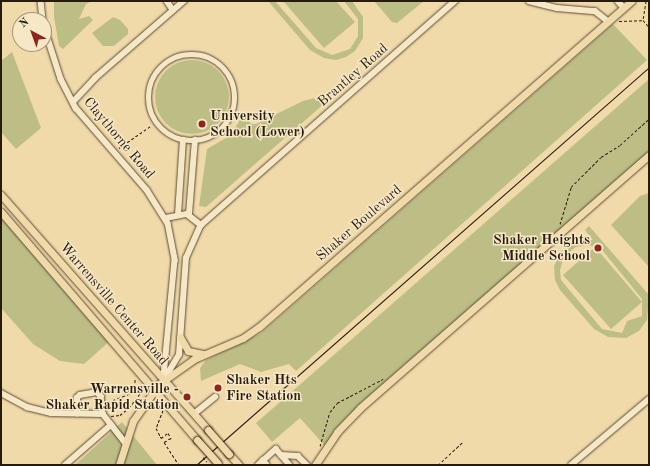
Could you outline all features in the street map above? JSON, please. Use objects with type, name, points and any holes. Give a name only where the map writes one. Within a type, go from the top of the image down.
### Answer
[{"type":"main road","name":"Shaker Boulevard","points":[[119,465],[125,442],[133,421],[154,388],[163,380],[203,354],[238,340],[259,327],[631,1]]},
{"type":"main road","points":[[315,465],[337,432],[363,405],[649,155]]},
{"type":"main road","name":"Warrensville Center Road","points":[[1,195],[239,465]]},
{"type":"main road","name":"Warrensville Center Road","points":[[1,212],[219,464]]},
{"type":"main road","points":[[180,337],[188,350],[203,354]]},
{"type":"street","points":[[40,1],[42,12]]},
{"type":"street","points":[[166,1],[173,10]]},
{"type":"street","points":[[73,102],[95,78],[184,1]]},
{"type":"street","name":"Brantley Road","points":[[180,337],[188,253],[201,225],[455,1]]},
{"type":"street","points":[[529,1],[557,8],[595,11],[608,21]]},
{"type":"street","points":[[618,1],[624,8]]},
{"type":"street","name":"Claythorne Road","points":[[52,51],[61,79],[73,102],[100,138],[147,190],[166,218],[174,244],[175,260],[168,354],[163,380]]},
{"type":"street","points":[[198,55],[211,59],[223,68],[231,79],[235,93],[234,107],[229,120],[219,131],[207,138],[195,140],[183,140],[168,133],[158,123],[151,111],[149,96],[152,82],[159,70],[170,61],[184,56],[198,55]]},
{"type":"street","points":[[178,215],[183,140]]},
{"type":"street","points":[[195,140],[190,214],[201,225]]},
{"type":"street","points":[[166,218],[190,214]]},
{"type":"street","points":[[163,380],[177,360],[180,337]]},
{"type":"street","points":[[77,414],[77,398],[80,395],[97,392],[101,396],[103,414],[125,442]]},
{"type":"street","points":[[1,393],[28,407],[51,413],[103,414]]},
{"type":"street","points":[[194,414],[215,396]]},
{"type":"street","points":[[571,465],[649,399]]},
{"type":"street","points":[[65,465],[111,425]]},
{"type":"street","points":[[258,465],[265,463],[276,449],[290,465]]},
{"type":"street","points":[[281,455],[298,456],[308,465]]},
{"type":"path","points":[[646,1],[643,20],[649,27]]},
{"type":"path","points":[[616,18],[619,21],[643,20]]},
{"type":"path","points":[[558,226],[566,211],[572,187],[601,157],[620,145],[649,119]]},
{"type":"path","points":[[119,148],[152,125]]},
{"type":"path","points":[[319,449],[334,406],[386,377]]},
{"type":"path","points":[[102,404],[129,394],[135,388],[135,379]]},
{"type":"path","points":[[115,414],[120,415],[129,408],[144,387]]},
{"type":"path","points":[[164,409],[156,428],[179,465]]},
{"type":"path","points":[[161,438],[168,433],[171,438],[164,442]]},
{"type":"path","points":[[438,465],[463,442]]},
{"type":"path","points":[[203,457],[207,462]]},
{"type":"green space","points":[[54,1],[92,1],[86,4],[79,19],[89,16],[93,20],[63,49],[59,46],[54,17]]},
{"type":"green space","points":[[268,1],[275,1],[316,48],[332,55],[350,49],[358,36],[358,19],[344,1],[352,1],[363,17],[363,38],[355,51],[346,57],[336,60],[324,58],[310,50]]},
{"type":"green space","points":[[283,1],[336,1],[355,22],[324,48]]},
{"type":"green space","points":[[374,1],[424,1],[397,23],[392,22]]},
{"type":"green space","points":[[113,17],[120,20],[128,29],[128,34],[114,46],[103,46],[92,33]]},
{"type":"green space","points":[[613,24],[647,60],[296,371],[289,364],[261,372],[240,364],[201,381],[200,368],[206,360],[261,333]]},
{"type":"green space","points":[[12,52],[41,128],[16,149],[1,132],[1,61]]},
{"type":"green space","points":[[192,60],[213,66],[223,76],[229,97],[223,118],[213,128],[192,134],[171,128],[161,118],[155,97],[161,76],[171,66]]},
{"type":"green space","points":[[649,79],[649,155],[366,402],[326,447],[300,418],[272,442],[256,423]]},
{"type":"green space","points":[[322,96],[325,103],[206,207],[199,206],[207,149],[231,135],[244,113],[251,124],[256,124],[303,101]]},
{"type":"green space","points":[[649,193],[649,267],[611,225],[640,196]]},
{"type":"green space","points":[[1,212],[112,339],[84,364],[60,361],[33,344],[1,308]]},
{"type":"green space","points":[[589,226],[649,295],[647,320],[639,331],[626,338],[608,337],[594,329],[560,290],[555,280],[554,266],[562,250],[576,241],[593,240],[585,230]],"holes":[[[589,245],[603,251],[642,299],[642,316],[627,321],[622,333],[602,329],[561,280],[560,270],[564,256],[576,247]]]},
{"type":"green space","points":[[595,247],[642,302],[611,329],[563,275]]},
{"type":"green space","points":[[122,422],[157,465],[75,465]]},
{"type":"tram line","points":[[196,465],[649,67]]},
{"type":"place","name":"University School (Lower)","points":[[202,124]]},
{"type":"place","name":"Shaker Heights Middle School","points":[[598,248]]},
{"type":"place","name":"Shaker Hts Fire Station","points":[[218,388]]},
{"type":"place","name":"Warrensville - Shaker Rapid Station","points":[[187,397]]}]
